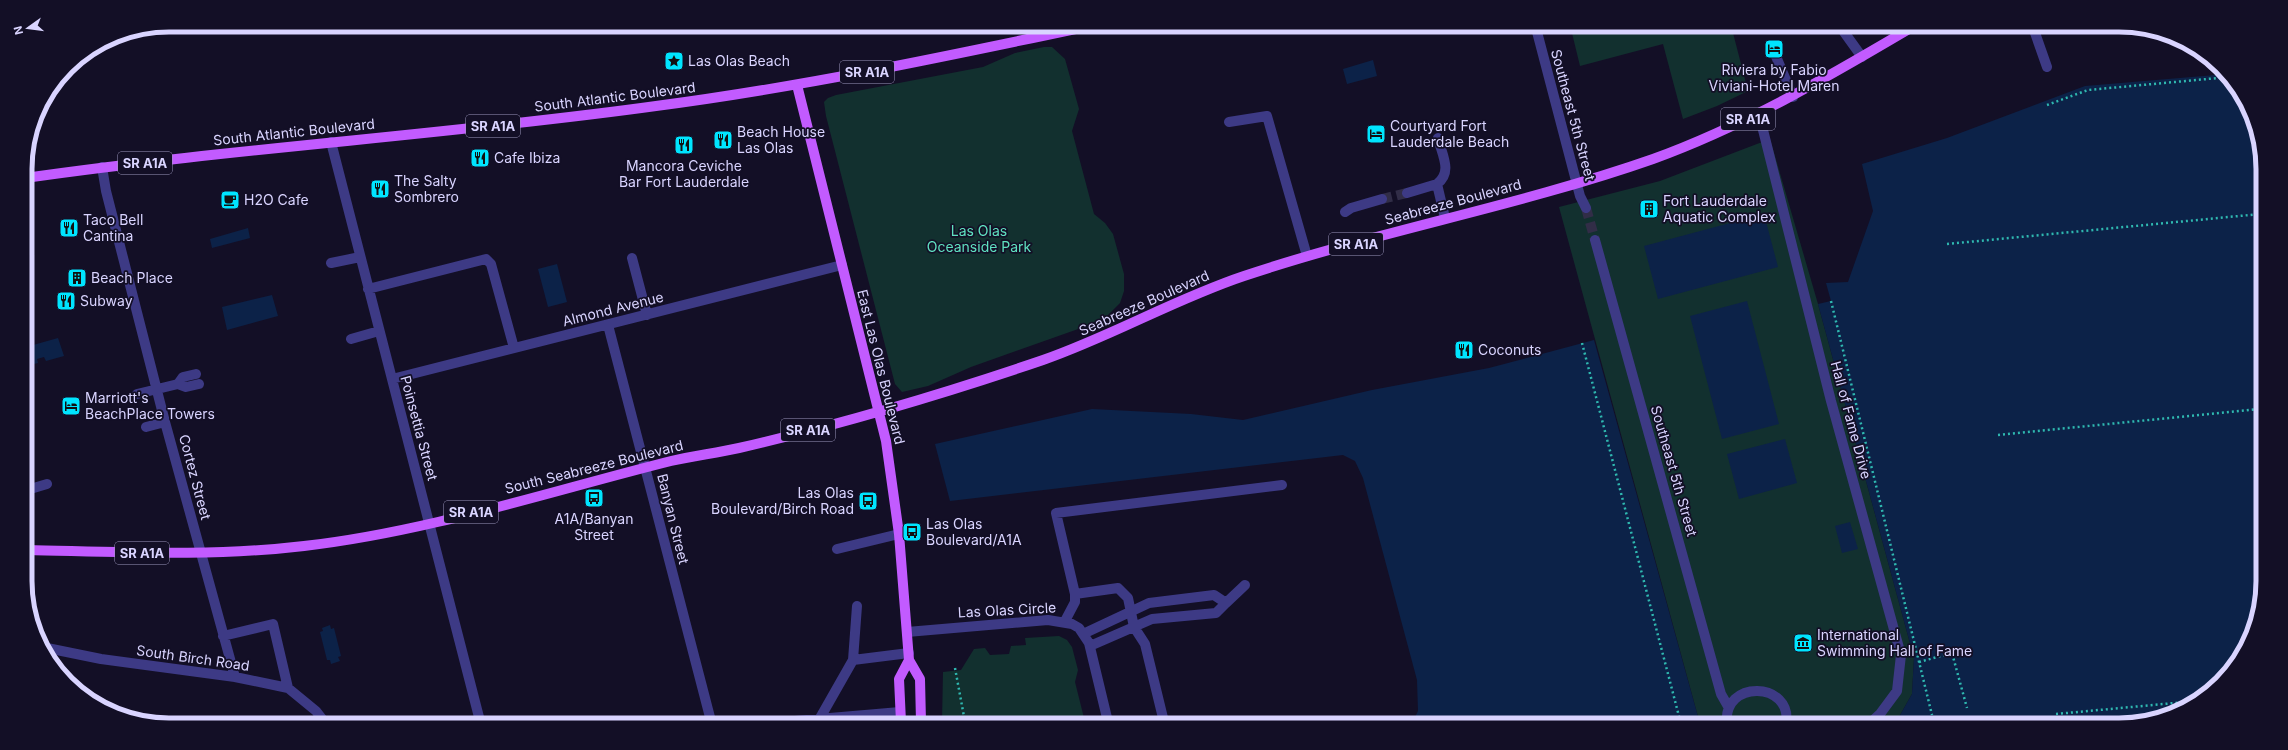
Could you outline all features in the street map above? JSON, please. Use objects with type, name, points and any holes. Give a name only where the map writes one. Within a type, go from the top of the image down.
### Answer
[{"type":"main road","name":"South Atlantic Boulevard","points":[[32,177],[102,167],[580,116],[797,85],[1060,32]]},
{"type":"main road","name":"Seabreeze Boulevard","points":[[879,412],[1046,359],[1084,344],[1217,285],[1307,256],[1576,183],[1662,156],[1793,98],[1904,32]]},
{"type":"main road","name":"East Las Olas Boulevard","points":[[797,85],[886,441],[899,534],[909,656],[920,678],[921,718]]},
{"type":"main road","name":"South Seabreeze Boulevard","points":[[32,550],[200,554],[254,551],[331,543],[429,523],[646,468],[738,448],[879,412]]},
{"type":"main road","points":[[901,717],[899,679],[909,656]]},
{"type":"street","name":"Southeast 5th Street","points":[[1537,32],[1576,183],[1586,208]]},
{"type":"street","points":[[1844,32],[1862,57]]},
{"type":"street","points":[[2035,32],[2047,67]]},
{"type":"street","points":[[1775,54],[1793,98]]},
{"type":"street","name":"Hall of Fame Drive","points":[[1759,114],[1831,401],[1902,655],[1897,691],[1876,718]]},
{"type":"street","points":[[1229,122],[1267,116],[1307,256]]},
{"type":"street","points":[[1407,193],[1437,184],[1445,179],[1447,172],[1438,138]]},
{"type":"street","name":"Poinsettia Street","points":[[331,142],[479,718]]},
{"type":"street","name":"Cortez Street","points":[[102,167],[106,191],[165,422],[222,636],[235,677]]},
{"type":"street","points":[[1437,184],[1445,218]]},
{"type":"street","points":[[1345,212],[1351,208],[1382,199]]},
{"type":"street","name":"Southeast 5th Street","points":[[1595,240],[1721,694],[1729,708]]},
{"type":"street","points":[[331,263],[360,257]]},
{"type":"street","points":[[632,258],[647,315]]},
{"type":"street","points":[[368,289],[486,259],[491,264],[514,348]]},
{"type":"street","name":"Almond Avenue","points":[[392,379],[842,265]]},
{"type":"street","name":"Banyan Street","points":[[608,325],[710,718]]},
{"type":"street","points":[[350,339],[379,331]]},
{"type":"street","points":[[137,394],[178,384],[186,387],[198,379]]},
{"type":"street","points":[[146,427],[165,422]]},
{"type":"street","points":[[32,488],[47,484]]},
{"type":"street","points":[[1066,621],[1076,602],[1056,513],[1282,485]]},
{"type":"street","points":[[837,549],[899,534]]},
{"type":"street","points":[[1090,646],[1152,620],[1216,613],[1244,585]]},
{"type":"street","points":[[1075,594],[1118,588],[1128,598],[1134,627],[1145,644],[1163,718]]},
{"type":"street","points":[[1084,634],[1149,603],[1214,595],[1226,603]]},
{"type":"street","points":[[820,718],[853,660],[857,606]]},
{"type":"street","name":"Las Olas Circle","points":[[908,632],[1048,620],[1066,621],[1079,628],[1090,646],[1107,718]]},
{"type":"street","points":[[222,636],[273,624],[288,688]]},
{"type":"street","name":"South Birch Road","points":[[50,649],[101,659],[235,677],[288,688],[316,711],[321,718]]},
{"type":"street","points":[[853,660],[909,656]]},
{"type":"street","points":[[1728,718],[1729,708],[1734,700],[1742,694],[1752,690],[1763,690],[1772,694],[1780,701],[1785,710],[1786,718]]},
{"type":"street","points":[[820,718],[901,717]]},
{"type":"path","points":[[2047,104],[2088,90],[2221,78]]},
{"type":"path","points":[[1947,244],[2256,214]]},
{"type":"path","points":[[1831,301],[1932,715]]},
{"type":"path","points":[[1582,343],[1679,718]]},
{"type":"path","points":[[1998,435],[2256,409]]},
{"type":"path","points":[[1919,662],[1952,653],[1967,708]]},
{"type":"path","points":[[955,668],[964,718]]},
{"type":"path","points":[[2056,714],[2182,702]]},
{"type":"green space","points":[[1572,32],[1733,32],[1748,91],[1717,106],[1683,119],[1663,44],[1580,66]]},
{"type":"green space","name":"Las Olas Oceanside Park","points":[[1044,47],[1052,47],[1065,59],[1079,109],[1072,131],[1094,214],[1105,223],[1113,234],[1124,274],[1124,291],[1120,303],[1106,317],[1081,328],[971,367],[928,386],[902,392],[895,384],[826,116],[824,102],[828,98],[836,95],[983,67],[1015,53]]},
{"type":"green space","points":[[1770,139],[1818,304],[1914,658],[1912,694],[1898,718],[1698,718],[1559,207],[1660,181]]},
{"type":"green space","points":[[1059,636],[1067,640],[1072,647],[1078,670],[1075,682],[1084,718],[942,718],[943,672],[961,670],[974,649],[985,648],[990,655],[1009,654],[1011,646],[1026,645],[1025,638]]},
{"type":"water","points":[[1373,60],[1377,76],[1347,84],[1343,69]]},
{"type":"water","points":[[2218,75],[2233,93],[2249,125],[2256,160],[2256,581],[2255,599],[2246,633],[2233,657],[2216,678],[2195,695],[2163,711],[2128,718],[1898,718],[1912,694],[1914,658],[1818,304],[1831,301],[1826,283],[1848,282],[1873,211],[1862,164],[1947,138],[2085,86]]},
{"type":"water","points":[[1764,214],[1778,267],[1658,299],[1644,246]]},
{"type":"water","points":[[248,228],[250,238],[212,248],[210,239]]},
{"type":"water","points":[[557,264],[567,302],[548,307],[538,269]]},
{"type":"water","points":[[272,295],[278,316],[227,330],[222,307]]},
{"type":"water","points":[[1747,301],[1779,424],[1722,439],[1690,316]]},
{"type":"water","points":[[58,338],[64,356],[46,361],[44,357],[37,359],[38,363],[32,364],[32,345]]},
{"type":"water","points":[[1594,340],[1698,718],[1414,718],[1418,711],[1417,680],[1363,478],[1355,461],[1343,455],[950,501],[935,444],[1092,409],[1191,414],[1243,420],[1372,390],[1489,368]]},
{"type":"water","points":[[1785,439],[1797,483],[1739,499],[1727,454]]},
{"type":"water","points":[[1850,522],[1858,549],[1842,553],[1835,526]]},
{"type":"water","points":[[330,625],[331,629],[334,628],[341,656],[338,657],[340,661],[331,664],[330,660],[327,660],[320,632],[323,631],[322,628]]},
{"type":"tunnel","points":[[1382,199],[1407,193]]},
{"type":"tunnel","points":[[1586,208],[1595,240]]},
{"type":"place","name":"Riviera by Fabio Viviani-Hotel Maren","points":[[1774,49]]},
{"type":"place","name":"Las Olas Beach","points":[[674,61]]},
{"type":"place","name":"Courtyard Fort Lauderdale Beach","points":[[1376,134]]},
{"type":"place","name":"Beach House Las Olas","points":[[723,140]]},
{"type":"place","name":"Mancora Ceviche Bar Fort Lauderdale","points":[[684,145]]},
{"type":"place","name":"Cafe Ibiza","points":[[480,158]]},
{"type":"place","name":"The Salty Sombrero","points":[[380,189]]},
{"type":"place","name":"H2O Cafe","points":[[230,200]]},
{"type":"place","name":"Fort Lauderdale Aquatic Complex","points":[[1649,209]]},
{"type":"place","name":"Taco Bell Cantina","points":[[69,228]]},
{"type":"place","name":"Beach Place","points":[[77,278]]},
{"type":"place","name":"Subway","points":[[66,301]]},
{"type":"place","name":"Coconuts","points":[[1464,350]]},
{"type":"place","name":"Marriott's BeachPlace Towers","points":[[71,406]]},
{"type":"place","name":"A1A/Banyan Street","points":[[594,498]]},
{"type":"place","name":"Las Olas Boulevard/Birch Road","points":[[868,501]]},
{"type":"place","name":"Las Olas Boulevard/A1A","points":[[912,532]]},
{"type":"place","name":"International Swimming Hall of Fame","points":[[1803,643]]}]
